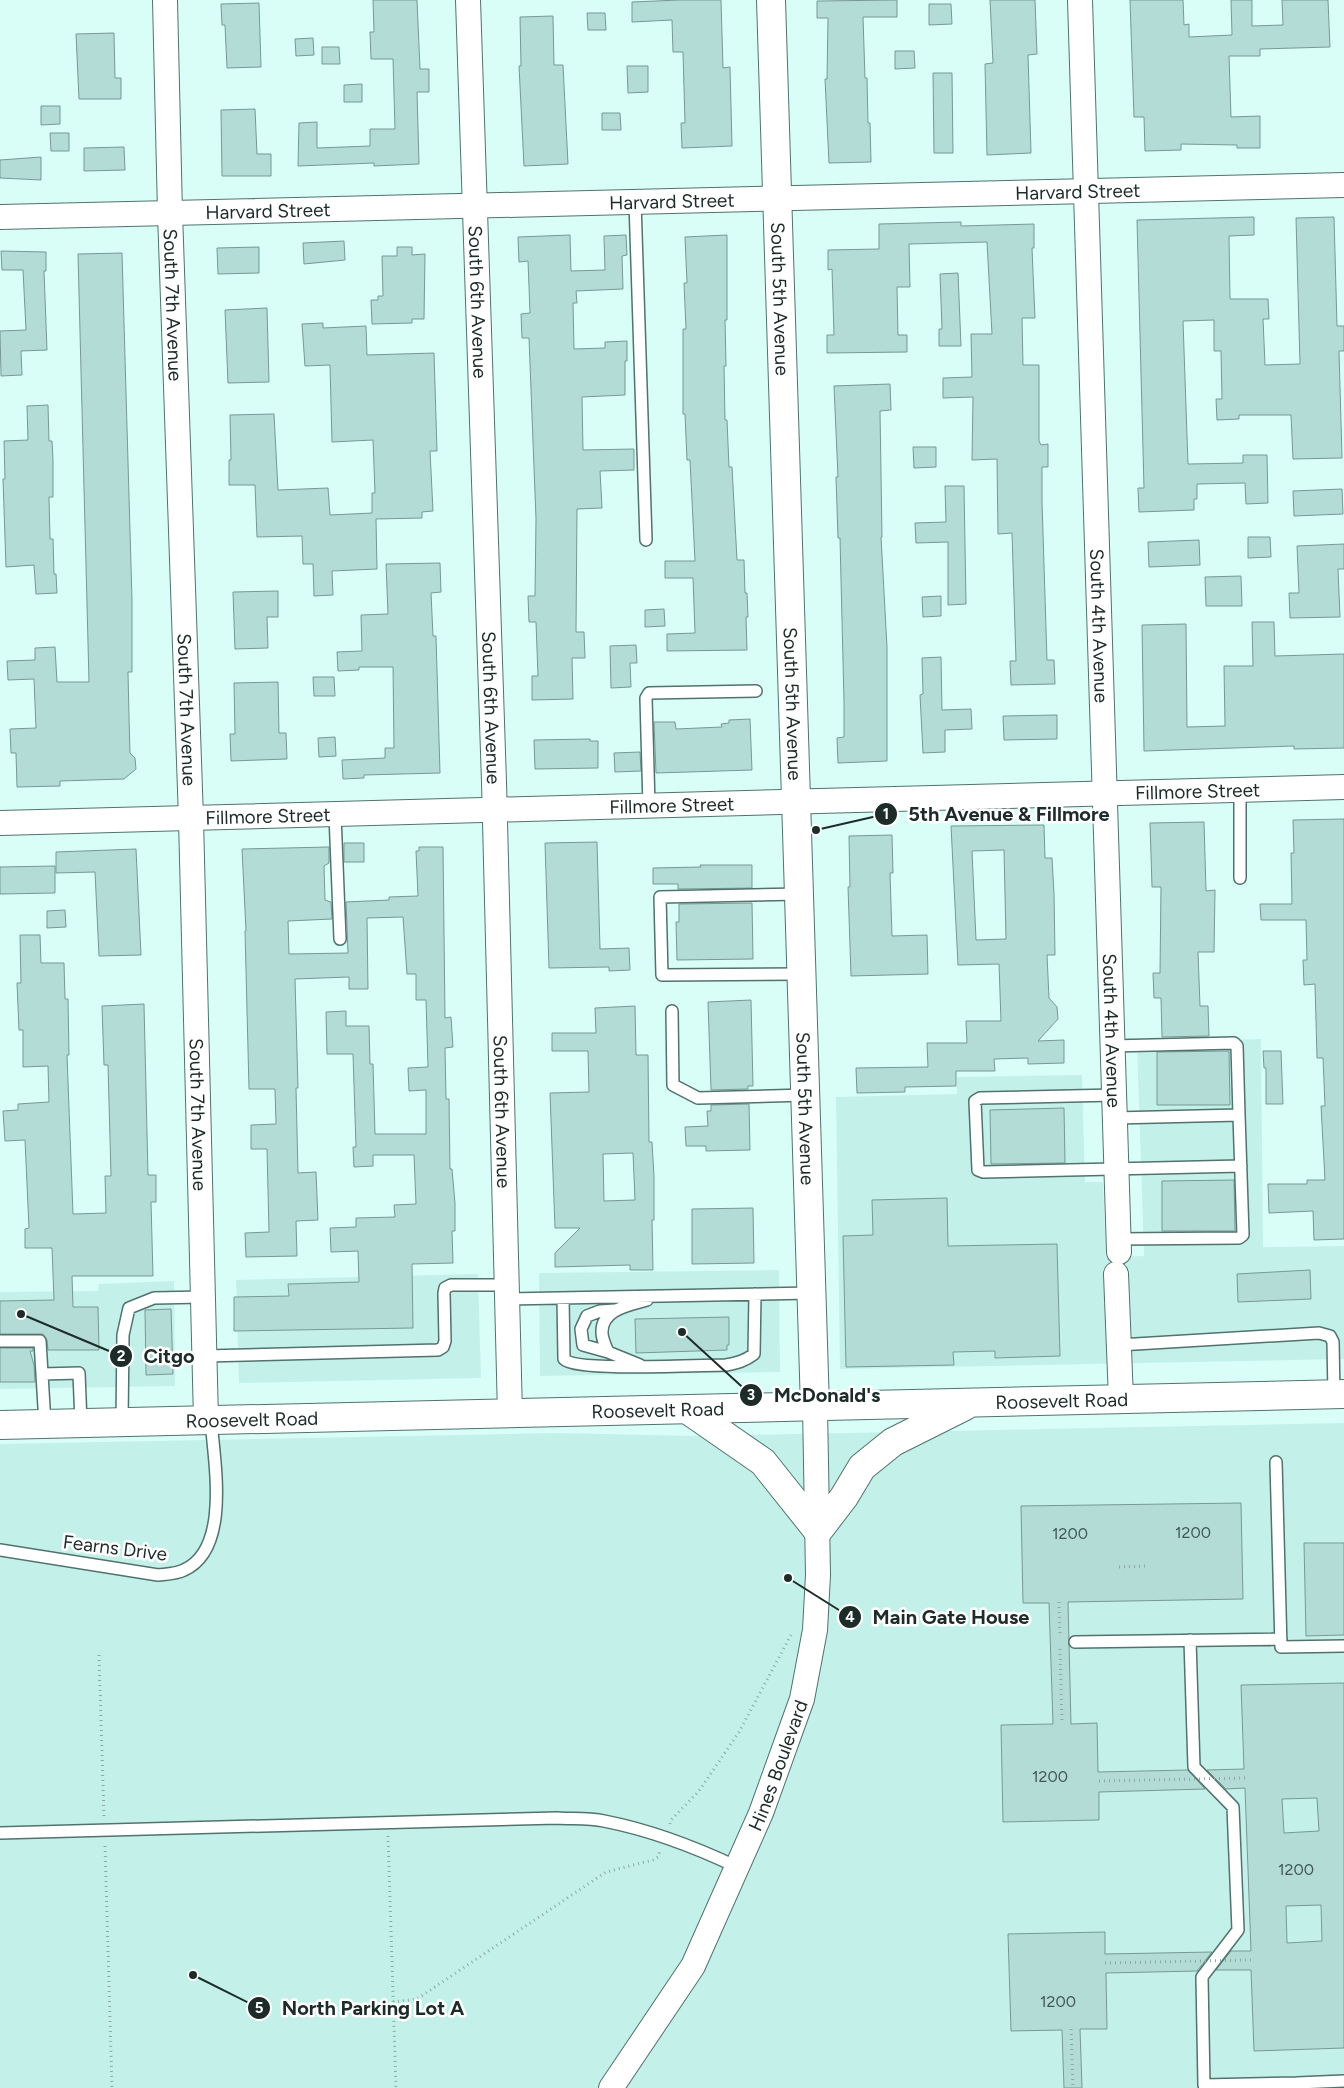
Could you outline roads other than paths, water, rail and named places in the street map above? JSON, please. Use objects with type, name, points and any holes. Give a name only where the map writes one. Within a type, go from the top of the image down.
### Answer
[{"type":"main road","name":"South 5th Avenue","points":[[771,0],[815,1407]]},
{"type":"main road","name":"Roosevelt Road","points":[[0,1425],[1339,1394]]},
{"type":"main road","points":[[688,1410],[762,1462],[818,1531],[844,1497],[862,1467],[893,1442],[972,1402]]},
{"type":"street","name":"South 7th Avenue","points":[[165,0],[170,213],[191,819],[203,1297],[209,1420]]},
{"type":"street","name":"South 6th Avenue","points":[[468,0],[494,810],[510,1414]]},
{"type":"street","name":"South 4th Avenue","points":[[1080,0],[1105,792],[1121,1399]]},
{"type":"street","name":"Harvard Street","points":[[0,217],[1344,185]]},
{"type":"street","name":"Fillmore Street","points":[[0,823],[1344,787]]},
{"type":"street","name":"Hines Boulevard","points":[[610,2088],[692,1966],[761,1813],[802,1699],[815,1630],[818,1575],[815,1407]]},
{"type":"lane","points":[[635,202],[646,540]]},
{"type":"lane","points":[[649,806],[646,698],[649,693],[756,691]]},
{"type":"lane","points":[[1240,790],[1240,878]]},
{"type":"lane","points":[[335,815],[340,939]]},
{"type":"lane","points":[[799,894],[660,897],[662,975],[802,974]]},
{"type":"lane","points":[[672,1012],[673,1085],[698,1098],[805,1095]]},
{"type":"lane","points":[[1112,1046],[1234,1043],[1237,1046],[1243,1235],[1239,1238],[1118,1255]]},
{"type":"lane","points":[[1239,1115],[980,1098],[976,1101],[978,1170],[983,1172],[1241,1166]]},
{"type":"lane","points":[[205,1356],[438,1350],[443,1347],[445,1341],[445,1288],[451,1286],[507,1298],[810,1293]]},
{"type":"lane","points":[[563,1298],[564,1359],[567,1362],[609,1367],[740,1363],[754,1354],[755,1294]]},
{"type":"lane","points":[[643,1366],[584,1345],[581,1330],[587,1316],[600,1311],[615,1310],[661,1296]]},
{"type":"lane","points":[[122,1422],[123,1335],[129,1308],[154,1298],[203,1297]]},
{"type":"lane","points":[[608,1352],[602,1333],[606,1318],[615,1310]]},
{"type":"lane","points":[[1119,1345],[1318,1334],[1330,1336],[1333,1342],[1339,1394]]},
{"type":"lane","points":[[0,1341],[40,1341],[45,1424]]},
{"type":"lane","points":[[42,1374],[79,1373],[81,1423]]},
{"type":"lane","name":"Fearns Drive","points":[[0,1550],[158,1575],[172,1574],[185,1570],[202,1555],[212,1537],[216,1519],[209,1420]]},
{"type":"lane","points":[[1276,1462],[1281,1648],[1344,1646]]},
{"type":"lane","points":[[1075,1642],[1281,1638]]},
{"type":"lane","points":[[1190,1640],[1194,1767],[1233,1807],[1238,1930],[1202,1977],[1202,2086],[1297,2085],[1344,2081]]},
{"type":"lane","points":[[0,1833],[558,1818],[603,1821],[664,1838],[709,1854],[736,1867]]},
{"type":"place","name":"5th Avenue & Fillmore","points":[[816,830]]},
{"type":"place","name":"Citgo","points":[[21,1314]]},
{"type":"place","name":"McDonald's","points":[[682,1332]]},
{"type":"place","name":"Main Gate House","points":[[788,1578]]},
{"type":"place","name":"North Parking Lot A","points":[[193,1975]]}]
